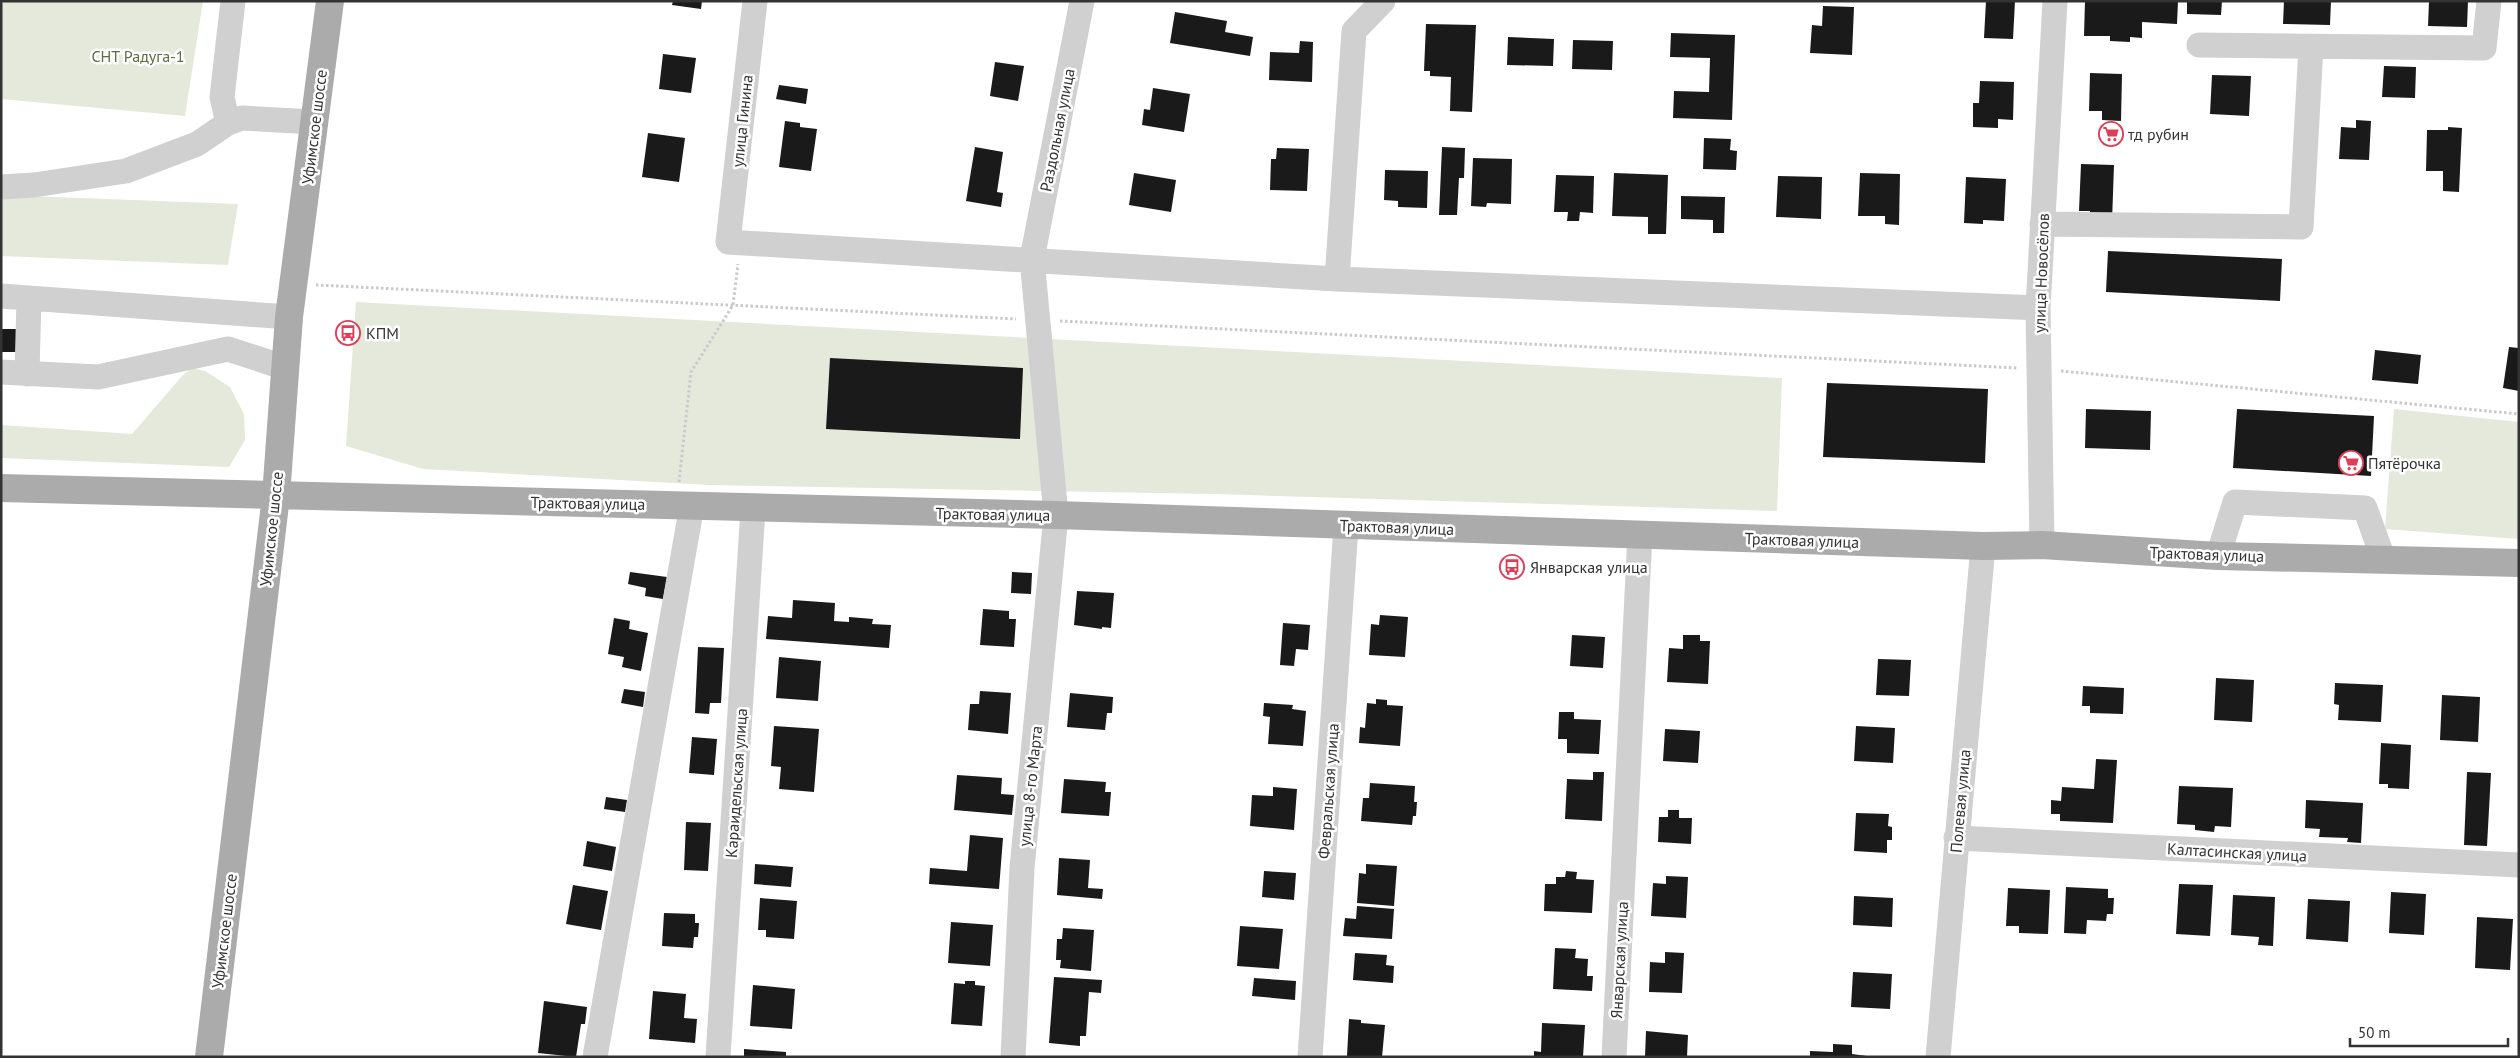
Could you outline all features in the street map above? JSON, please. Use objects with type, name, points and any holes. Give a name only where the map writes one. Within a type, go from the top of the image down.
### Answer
[{"type":"main road","name":"Уфимское шоссе","points":[[209,1057],[276,496],[289,318],[330,1]]},
{"type":"main road","name":"Трактовая улица","points":[[1,488],[684,505],[754,509],[1056,515],[1983,546],[2042,545],[2218,556],[2383,558],[2519,563]]},
{"type":"street","name":"улица Гинина","points":[[728,242],[756,1]]},
{"type":"street","name":"Раздольная улица","points":[[1038,320],[1032,259],[1082,1]]},
{"type":"street","points":[[1337,279],[1354,31],[1383,1]]},
{"type":"street","name":"улица Новосёлов","points":[[2042,545],[2038,308],[2055,1]]},
{"type":"street","points":[[2199,45],[2484,48],[2489,1]]},
{"type":"street","points":[[226,2],[222,97],[228,123]]},
{"type":"street","points":[[2042,224],[2301,227],[2311,47]]},
{"type":"street","points":[[1,186],[34,185],[126,170],[197,144],[228,123],[242,118],[315,122]]},
{"type":"street","points":[[728,242],[1337,279],[2038,308]]},
{"type":"street","points":[[1,296],[289,318]]},
{"type":"street","points":[[26,374],[29,298]]},
{"type":"street","name":"улица 8-го Марта","points":[[1013,1057],[1022,868],[1056,515],[1038,320]]},
{"type":"street","points":[[1,372],[98,377],[228,349],[286,368]]},
{"type":"street","points":[[2218,556],[2235,502],[2364,508],[2383,558]]},
{"type":"street","points":[[595,1057],[684,505]]},
{"type":"street","name":"Караидельская улица","points":[[718,1057],[754,509]]},
{"type":"street","name":"Февральская улица","points":[[1310,1057],[1346,526]]},
{"type":"street","name":"Январская улица","points":[[1614,1057],[1640,534]]},
{"type":"street","name":"Полевая улица","points":[[1938,1057],[1983,546]]},
{"type":"street","name":"Калтасинская улица","points":[[1956,838],[2519,865]]},
{"type":"path","points":[[684,505],[691,372],[733,305],[739,265],[728,242]]},
{"type":"path","points":[[294,284],[2039,369],[2519,414]]},
{"type":"green space","name":"СНТ Радуга-1","points":[[1,1],[203,1],[185,116],[1,99]]},
{"type":"green space","points":[[1,195],[238,204],[228,265],[1,256]]},
{"type":"green space","points":[[356,302],[1782,378],[1777,511],[1213,494],[709,485],[423,469],[346,446]]},
{"type":"green space","points":[[192,368],[205,371],[230,387],[244,414],[245,440],[229,467],[1,458],[1,425],[132,434],[182,376]]},
{"type":"green space","points":[[2394,409],[2519,422],[2519,539],[2385,529]]},
{"type":"building","points":[[673,1],[702,1],[701,9],[672,5]]},
{"type":"building","points":[[1986,1],[2015,1],[2013,39],[1984,38]]},
{"type":"building","points":[[2085,1],[2178,1],[2177,24],[2142,22],[2142,38],[2130,37],[2130,42],[2110,41],[2110,36],[2084,36]]},
{"type":"building","points":[[2187,1],[2222,1],[2221,15],[2187,14]]},
{"type":"building","points":[[2284,1],[2331,1],[2330,25],[2283,24]]},
{"type":"building","points":[[2429,1],[2468,1],[2467,27],[2428,26]]},
{"type":"building","points":[[1823,6],[1854,7],[1852,55],[1810,53],[1812,25],[1822,26]]},
{"type":"building","points":[[1175,12],[1227,21],[1225,32],[1253,37],[1250,56],[1170,43]]},
{"type":"building","points":[[1426,24],[1476,25],[1472,112],[1450,111],[1451,77],[1430,76],[1430,71],[1424,71]]},
{"type":"building","points":[[1671,33],[1735,35],[1732,120],[1673,118],[1674,91],[1709,92],[1710,58],[1670,57]]},
{"type":"building","points":[[1508,37],[1554,39],[1553,66],[1507,65]]},
{"type":"building","points":[[1573,40],[1613,41],[1612,70],[1572,69]]},
{"type":"building","points":[[1300,41],[1313,42],[1312,82],[1269,80],[1270,52],[1299,53]]},
{"type":"building","points":[[663,54],[696,58],[691,93],[659,89]]},
{"type":"building","points":[[995,62],[1024,66],[1018,101],[990,96]]},
{"type":"building","points":[[2384,66],[2416,67],[2415,98],[2382,97]]},
{"type":"building","points":[[2090,73],[2122,74],[2121,121],[2102,120],[2102,111],[2089,111]]},
{"type":"building","points":[[2212,75],[2251,76],[2249,116],[2210,114]]},
{"type":"building","points":[[1980,81],[2014,82],[2013,120],[1998,119],[1998,128],[1973,127],[1973,103],[1979,103]]},
{"type":"building","points":[[779,85],[808,89],[806,104],[776,99]]},
{"type":"building","points":[[1153,88],[1190,94],[1184,132],[1142,125],[1144,109],[1150,110]]},
{"type":"building","points":[[2356,120],[2371,121],[2369,160],[2339,159],[2341,127],[2356,128]]},
{"type":"building","points":[[785,121],[800,123],[800,127],[817,129],[811,171],[779,167]]},
{"type":"building","points":[[2448,127],[2462,128],[2459,192],[2443,191],[2443,171],[2426,171],[2427,130],[2448,130]]},
{"type":"building","points":[[648,133],[685,138],[679,182],[642,177]]},
{"type":"building","points":[[1704,138],[1731,139],[1730,150],[1737,151],[1736,170],[1703,169]]},
{"type":"building","points":[[975,147],[1003,152],[997,192],[1003,193],[1001,207],[966,201]]},
{"type":"building","points":[[1442,147],[1465,148],[1464,178],[1459,178],[1457,215],[1439,215]]},
{"type":"building","points":[[1277,148],[1309,149],[1307,191],[1270,190],[1271,159],[1276,159]]},
{"type":"building","points":[[1473,158],[1512,159],[1511,204],[1487,203],[1486,207],[1471,206]]},
{"type":"building","points":[[2081,164],[2114,165],[2112,222],[2089,222],[2090,211],[2079,211]]},
{"type":"building","points":[[1385,170],[1428,171],[1427,208],[1398,207],[1398,201],[1384,200]]},
{"type":"building","points":[[1134,173],[1176,180],[1171,212],[1129,205]]},
{"type":"building","points":[[1614,173],[1668,175],[1666,234],[1648,234],[1648,217],[1612,216]]},
{"type":"building","points":[[1860,173],[1900,174],[1899,225],[1885,224],[1885,216],[1858,216]]},
{"type":"building","points":[[1556,175],[1594,176],[1593,213],[1580,212],[1579,221],[1567,221],[1568,212],[1554,212]]},
{"type":"building","points":[[1778,176],[1822,177],[1821,219],[1776,217]]},
{"type":"building","points":[[1966,177],[2006,179],[2004,221],[1983,220],[1983,224],[1964,223]]},
{"type":"building","points":[[1681,196],[1725,197],[1724,233],[1713,233],[1713,220],[1681,219]]},
{"type":"building","points":[[2108,251],[2282,259],[2280,301],[2106,292]]},
{"type":"building","points":[[1,329],[17,329],[16,352],[1,352]]},
{"type":"building","points":[[2509,347],[2519,348],[2519,391],[2503,388]]},
{"type":"building","points":[[2375,350],[2421,355],[2418,384],[2372,380]]},
{"type":"building","points":[[830,358],[1023,368],[1020,439],[826,429]]},
{"type":"building","points":[[1827,383],[1988,389],[1985,463],[1823,457]]},
{"type":"building","points":[[2086,409],[2151,411],[2150,450],[2085,448]]},
{"type":"building","points":[[2237,409],[2374,416],[2371,476],[2233,468]]},
{"type":"building","points":[[630,572],[667,577],[663,599],[645,596],[646,588],[628,584]]},
{"type":"building","points":[[1012,572],[1032,573],[1031,594],[1011,593]]},
{"type":"building","points":[[1077,591],[1114,593],[1111,628],[1102,627],[1102,629],[1074,625]]},
{"type":"building","points":[[793,600],[835,603],[834,621],[849,622],[849,617],[873,619],[872,624],[891,625],[889,648],[766,639],[768,616],[792,618]]},
{"type":"building","points":[[983,609],[1009,611],[1009,619],[1016,619],[1014,647],[980,645]]},
{"type":"building","points":[[1380,615],[1408,617],[1405,657],[1369,655],[1371,624],[1379,625]]},
{"type":"building","points":[[614,618],[630,621],[629,629],[648,633],[641,671],[622,667],[624,657],[608,654]]},
{"type":"building","points":[[1283,623],[1310,625],[1308,650],[1296,649],[1294,666],[1280,665]]},
{"type":"building","points":[[1572,635],[1605,637],[1603,668],[1570,666]]},
{"type":"building","points":[[1683,635],[1700,635],[1700,641],[1710,641],[1708,684],[1667,682],[1669,648],[1683,649]]},
{"type":"building","points":[[698,647],[724,648],[721,703],[710,703],[709,714],[695,713]]},
{"type":"building","points":[[779,657],[821,661],[818,701],[776,698]]},
{"type":"building","points":[[1878,659],[1911,660],[1909,696],[1876,695]]},
{"type":"building","points":[[2216,678],[2254,680],[2252,722],[2214,720]]},
{"type":"building","points":[[2335,683],[2383,685],[2381,722],[2338,720],[2339,705],[2334,704]]},
{"type":"building","points":[[2083,686],[2124,688],[2123,714],[2090,713],[2090,706],[2082,706]]},
{"type":"building","points":[[624,689],[645,692],[643,707],[621,703]]},
{"type":"building","points":[[980,691],[1011,693],[1008,734],[968,730],[970,704],[979,704]]},
{"type":"building","points":[[1070,693],[1113,697],[1112,713],[1107,713],[1105,730],[1067,727]]},
{"type":"building","points":[[2442,695],[2480,697],[2478,742],[2440,740]]},
{"type":"building","points":[[1376,699],[1387,700],[1387,705],[1403,706],[1400,746],[1359,743],[1360,727],[1365,728],[1367,703],[1376,704]]},
{"type":"building","points":[[1264,703],[1293,705],[1292,709],[1306,711],[1303,746],[1268,744],[1270,717],[1263,716]]},
{"type":"building","points":[[1559,712],[1574,712],[1574,719],[1601,720],[1599,754],[1567,753],[1567,739],[1558,739]]},
{"type":"building","points":[[774,726],[819,729],[814,792],[779,789],[781,767],[771,766]]},
{"type":"building","points":[[1856,726],[1895,728],[1893,763],[1854,761]]},
{"type":"building","points":[[1665,729],[1700,731],[1698,763],[1663,761]]},
{"type":"building","points":[[692,737],[717,739],[714,775],[689,773]]},
{"type":"building","points":[[2381,743],[2411,745],[2409,789],[2388,788],[2388,784],[2379,784]]},
{"type":"building","points":[[2096,759],[2117,760],[2113,823],[2060,821],[2060,814],[2051,814],[2051,800],[2061,801],[2062,787],[2094,789]]},
{"type":"building","points":[[1593,772],[1604,772],[1602,821],[1565,819],[1567,779],[1593,780]]},
{"type":"building","points":[[2467,772],[2491,773],[2487,846],[2464,845]]},
{"type":"building","points":[[957,775],[1002,778],[1001,794],[1014,795],[1012,815],[954,810]]},
{"type":"building","points":[[1064,779],[1106,782],[1105,792],[1111,792],[1109,816],[1061,813]]},
{"type":"building","points":[[1370,783],[1415,786],[1414,802],[1417,802],[1416,816],[1413,816],[1412,825],[1361,821],[1363,798],[1369,798]]},
{"type":"building","points":[[2179,786],[2233,788],[2231,827],[2215,826],[2214,832],[2195,830],[2195,825],[2177,824]]},
{"type":"building","points":[[1273,787],[1297,789],[1294,830],[1250,826],[1252,795],[1273,796]]},
{"type":"building","points":[[606,797],[627,800],[625,812],[604,809]]},
{"type":"building","points":[[2306,800],[2363,803],[2361,843],[2347,842],[2348,838],[2319,837],[2320,829],[2305,828]]},
{"type":"building","points":[[1668,810],[1679,810],[1679,818],[1692,818],[1691,844],[1658,842],[1659,817],[1668,817]]},
{"type":"building","points":[[1856,813],[1889,814],[1888,826],[1892,827],[1892,840],[1887,840],[1887,853],[1854,851]]},
{"type":"building","points":[[686,822],[711,823],[708,871],[684,870]]},
{"type":"building","points":[[970,835],[1003,838],[999,889],[929,884],[930,868],[967,871]]},
{"type":"building","points":[[587,841],[616,847],[612,871],[583,866]]},
{"type":"building","points":[[1059,858],[1090,860],[1088,888],[1103,889],[1102,899],[1057,895]]},
{"type":"building","points":[[755,864],[793,867],[791,887],[754,884]]},
{"type":"building","points":[[1366,864],[1397,866],[1394,906],[1357,903],[1359,873],[1366,874]]},
{"type":"building","points":[[1264,871],[1296,873],[1294,900],[1262,897]]},
{"type":"building","points":[[1566,871],[1577,872],[1576,879],[1594,880],[1592,913],[1544,911],[1545,884],[1556,884],[1556,877],[1565,877]]},
{"type":"building","points":[[1666,876],[1688,877],[1686,918],[1651,916],[1653,883],[1666,884]]},
{"type":"building","points":[[2179,884],[2213,885],[2210,936],[2176,934]]},
{"type":"building","points":[[573,885],[608,891],[601,930],[566,924]]},
{"type":"building","points":[[2066,887],[2108,889],[2108,898],[2114,898],[2113,914],[2107,914],[2106,921],[2087,920],[2086,934],[2064,933]]},
{"type":"building","points":[[2008,888],[2050,890],[2048,934],[2019,933],[2019,926],[2006,926]]},
{"type":"building","points":[[2391,892],[2426,894],[2424,935],[2389,933]]},
{"type":"building","points":[[2233,895],[2275,897],[2273,946],[2258,945],[2259,937],[2231,935]]},
{"type":"building","points":[[1854,896],[1893,898],[1892,927],[1853,925]]},
{"type":"building","points":[[760,898],[797,901],[794,939],[766,937],[766,930],[758,930]]},
{"type":"building","points":[[2308,899],[2350,901],[2348,942],[2306,939]]},
{"type":"building","points":[[1357,906],[1394,909],[1392,939],[1343,936],[1345,918],[1356,919]]},
{"type":"building","points":[[664,913],[695,914],[695,923],[699,923],[698,937],[694,937],[693,948],[662,946]]},
{"type":"building","points":[[2477,917],[2513,919],[2510,970],[2475,968]]},
{"type":"building","points":[[951,922],[993,925],[990,966],[948,963]]},
{"type":"building","points":[[1240,926],[1283,929],[1279,969],[1237,966]]},
{"type":"building","points":[[1063,928],[1094,930],[1091,971],[1060,968],[1061,960],[1056,960],[1057,939],[1062,939]]},
{"type":"building","points":[[1555,948],[1576,949],[1575,958],[1588,959],[1587,976],[1593,976],[1592,991],[1553,989]]},
{"type":"building","points":[[1665,952],[1684,953],[1682,993],[1649,992],[1650,962],[1665,963]]},
{"type":"building","points":[[1355,953],[1387,955],[1386,965],[1394,966],[1393,983],[1353,980]]},
{"type":"building","points":[[1853,972],[1892,974],[1890,1009],[1851,1007]]},
{"type":"building","points":[[1054,977],[1102,980],[1101,993],[1089,992],[1086,1036],[1080,1036],[1080,1046],[1049,1043]]},
{"type":"building","points":[[1254,978],[1296,981],[1295,1000],[1252,996]]},
{"type":"building","points":[[965,981],[975,981],[975,985],[985,986],[982,1026],[951,1024],[954,983],[965,984]]},
{"type":"building","points":[[753,985],[795,989],[792,1029],[750,1026]]},
{"type":"building","points":[[653,991],[686,994],[684,1018],[697,1019],[695,1043],[649,1039]]},
{"type":"building","points":[[544,1001],[587,1007],[585,1024],[581,1024],[576,1057],[538,1053]]},
{"type":"building","points":[[1349,1019],[1361,1020],[1361,1023],[1385,1025],[1382,1057],[1347,1056]]},
{"type":"building","points":[[1542,1023],[1585,1025],[1583,1057],[1534,1057],[1534,1051],[1541,1052]]},
{"type":"building","points":[[1646,1031],[1688,1035],[1687,1057],[1645,1057]]},
{"type":"building","points":[[1833,1044],[1852,1045],[1852,1054],[1874,1057],[1810,1057],[1810,1051],[1833,1052]]},
{"type":"building","points":[[744,1049],[786,1052],[786,1057],[744,1057]]},
{"type":"place","name":"тд рубин","points":[[2111,134]]},
{"type":"place","name":"КПМ","points":[[348,333]]},
{"type":"place","name":"Пятёрочка","points":[[2351,463]]},
{"type":"place","name":"Январская улица","points":[[1512,567]]}]
